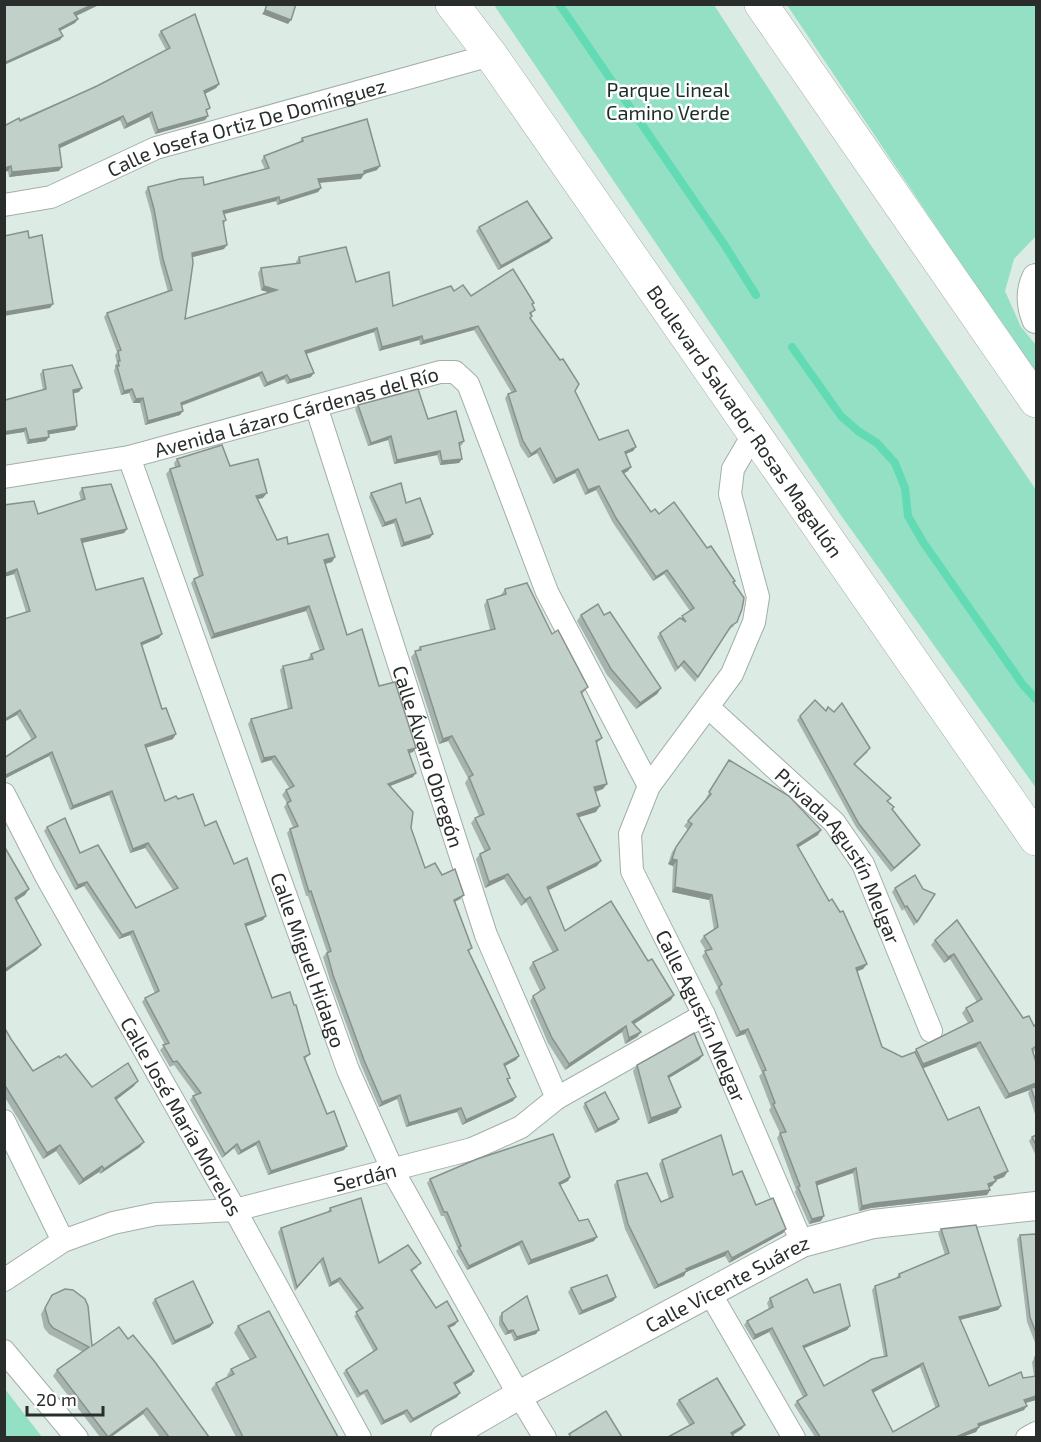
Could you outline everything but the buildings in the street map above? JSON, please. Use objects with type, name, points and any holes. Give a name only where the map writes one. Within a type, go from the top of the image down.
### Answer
[{"type":"highway","name":"Boulevard Salvador Rosas Magallón","points":[[452,4],[491,55],[1036,839]]},
{"type":"highway","points":[[761,4],[1036,401]]},
{"type":"street","name":"Calle Josefa Ortiz De Domínguez","points":[[4,205],[51,197],[156,148],[491,55]]},
{"type":"street","points":[[1036,278],[1031,307],[1036,319]]},
{"type":"street","name":"Avenida Lázaro Cárdenas del Río","points":[[4,477],[129,457],[440,372],[455,372],[468,384],[547,592],[649,786]]},
{"type":"street","name":"Calle Álvaro Obregón","points":[[316,406],[486,935],[557,1098]]},
{"type":"street","name":"Calle Agustín Melgar","points":[[754,433],[732,469],[730,494],[758,597],[754,622],[732,674],[649,786],[630,834],[632,871],[704,1015],[802,1244]]},
{"type":"street","name":"Calle Miguel Hidalgo","points":[[129,457],[348,1070],[393,1171],[545,1437]]},
{"type":"street","name":"Privada Agustín Melgar","points":[[708,707],[834,822],[863,864],[931,1031]]},
{"type":"street","name":"Calle José María Morelos","points":[[4,794],[46,876],[360,1437]]},
{"type":"street","name":"Serdán","points":[[4,1280],[63,1241],[113,1223],[156,1214],[235,1210],[472,1149],[521,1126],[557,1098],[704,1015]]},
{"type":"street","points":[[4,1121],[63,1241]]},
{"type":"street","name":"Calle Vicente Suárez","points":[[445,1437],[802,1244],[873,1224],[1036,1206]]},
{"type":"street","points":[[710,1293],[794,1437]]},
{"type":"street","points":[[4,1351],[77,1437]]},
{"type":"street","points":[[1027,1437],[1036,1433]]},
{"type":"green space","name":"Parque Lineal Camino Verde","points":[[494,5],[714,5],[866,238],[1036,490],[1036,788],[840,514]]},
{"type":"green space","points":[[787,5],[1036,5],[1036,236],[1014,259],[1005,291],[1021,327],[1036,345],[1036,375]]},
{"type":"green space","points":[[5,1389],[42,1437],[5,1437]]},
{"type":"waterway","points":[[559,4],[724,244],[756,295]]},
{"type":"waterway","points":[[792,347],[841,416],[858,431],[877,443],[895,463],[905,488],[908,516],[923,542],[1023,685],[1036,699]]}]
